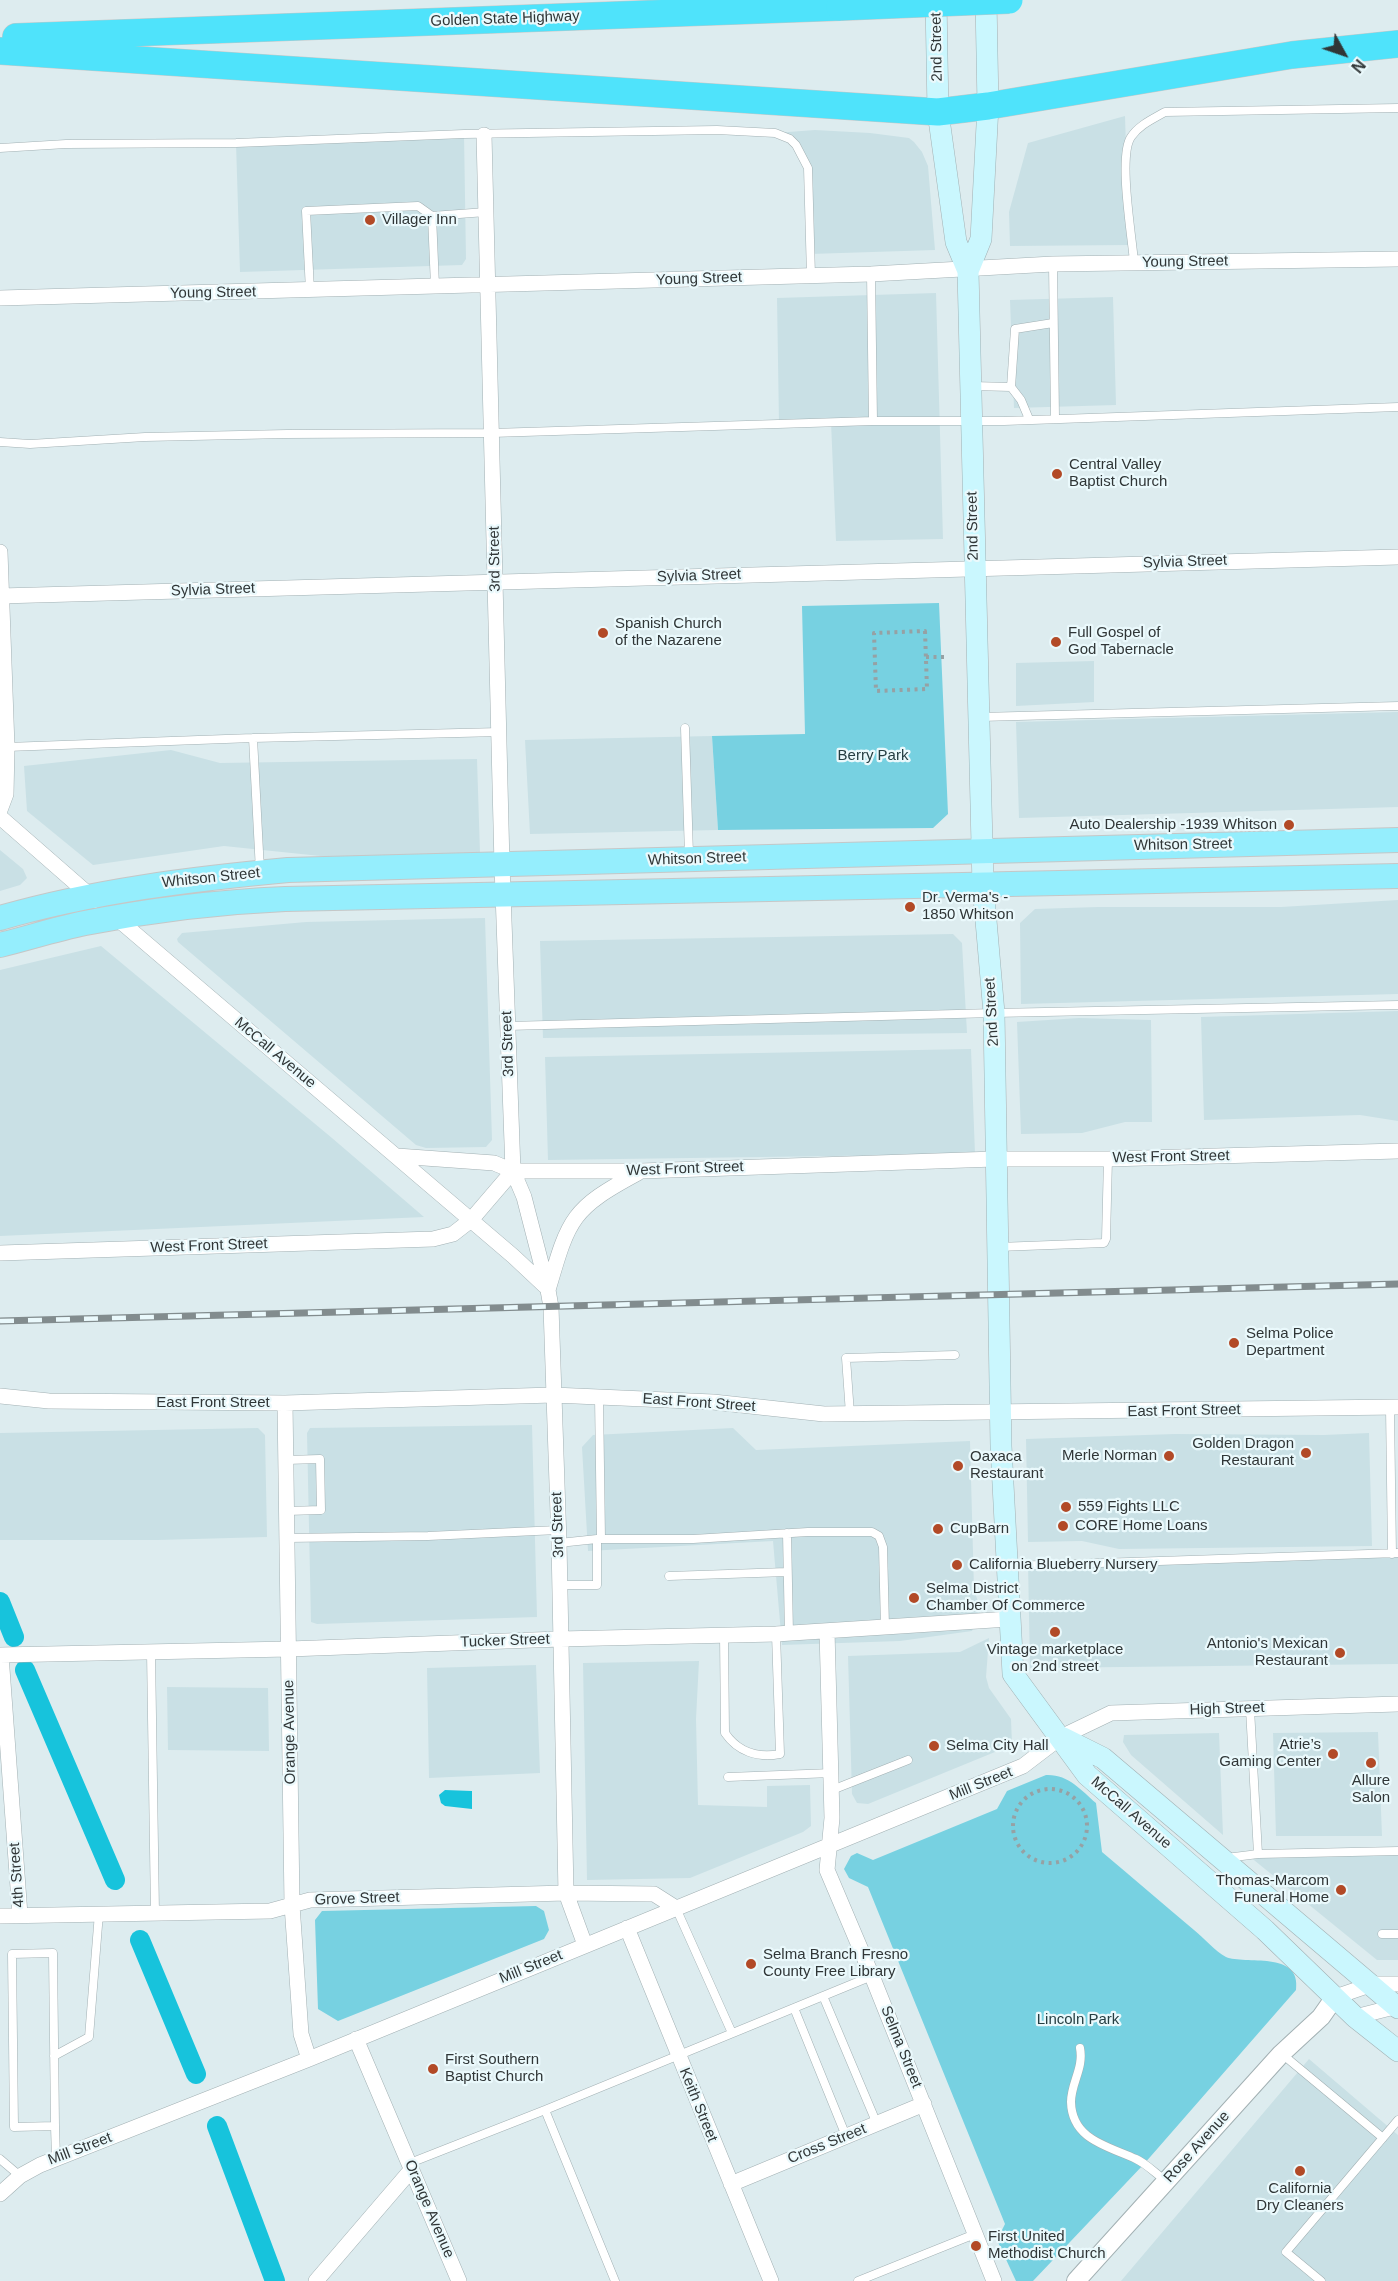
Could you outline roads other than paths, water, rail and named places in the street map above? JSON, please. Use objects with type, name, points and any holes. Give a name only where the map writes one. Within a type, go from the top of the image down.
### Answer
[{"type":"highway","name":"Golden State Highway","points":[[0,38],[1009,0]]},
{"type":"highway","points":[[0,51],[938,112],[988,106],[1292,55],[1398,44]]},
{"type":"main road","name":"2nd Street","points":[[936,0],[938,112],[956,242],[968,271],[983,885],[994,1013],[1000,1412],[1009,1619],[1013,1674],[1061,1737]]},
{"type":"main road","name":"2nd Street","points":[[968,271],[981,239],[988,106],[986,0]]},
{"type":"main road","name":"Whitson Street","points":[[0,918],[140,886],[260,873],[982,850],[1398,840]]},
{"type":"main road","name":"Whitson Street","points":[[0,945],[67,927],[233,901],[1398,876]]},
{"type":"main road","name":"McCall Avenue","points":[[1061,1737],[1103,1758],[1373,1984],[1397,2007]]},
{"type":"main road","name":"McCall Avenue","points":[[1061,1737],[1087,1775],[1265,1930],[1355,2017],[1398,2051]]},
{"type":"street","name":"3rd Street","points":[[484,135],[502,865],[513,1171],[524,1197],[548,1290],[553,1347],[559,1537],[566,1893],[585,1945]]},
{"type":"street","name":"Young Street","points":[[0,298],[968,271],[1053,264],[1398,259]]},
{"type":"street","points":[[0,552],[7,747],[6,794],[0,810]]},
{"type":"street","name":"Sylvia Street","points":[[1,596],[1398,557]]},
{"type":"street","name":"McCall Avenue","points":[[0,817],[536,1275],[548,1290]]},
{"type":"street","name":"West Front Street","points":[[0,1253],[433,1239],[453,1234],[471,1220],[513,1171],[641,1171],[995,1159],[1108,1159],[1398,1151]]},
{"type":"street","points":[[397,1156],[494,1163],[513,1171]]},
{"type":"street","points":[[548,1290],[564,1237],[577,1214],[589,1202],[641,1171]]},
{"type":"street","name":"East Front Street","points":[[0,1396],[49,1401],[285,1403],[553,1395],[712,1402],[794,1412],[849,1414],[1394,1408]]},
{"type":"street","name":"Orange Avenue","points":[[285,1403],[292,1905],[301,2034],[309,2059]]},
{"type":"street","name":"Tucker Street","points":[[0,1655],[783,1634],[1009,1619]]},
{"type":"street","name":"Selma Street","points":[[827,1631],[832,1773],[832,1818],[827,1870],[994,2281]]},
{"type":"street","name":"4th Street","points":[[0,1655],[5,1782],[20,1915]]},
{"type":"street","name":"High Street","points":[[1061,1737],[1110,1713],[1398,1704]]},
{"type":"street","name":"Mill Street","points":[[0,2194],[20,2176],[56,2158],[309,2059],[1023,1766],[1061,1737]]},
{"type":"street","name":"Grove Street","points":[[0,1916],[270,1911],[310,1900],[566,1893],[654,1894],[676,1908]]},
{"type":"street","name":"Keith Street","points":[[627,1928],[771,2281]]},
{"type":"street","points":[[1335,1997],[1373,1984],[1398,1984]]},
{"type":"street","name":"Rose Avenue","points":[[1076,2281],[1281,2054],[1321,2017],[1335,1997]]},
{"type":"street","points":[[1321,2017],[1355,2017],[1397,2007]]},
{"type":"street","name":"Orange Avenue","points":[[356,2039],[459,2281]]},
{"type":"street","name":"Cross Street","points":[[730,2184],[924,2104]]},
{"type":"street","points":[[316,2281],[411,2166]]},
{"type":"lane","points":[[1134,262],[1124,157],[1130,137],[1144,124],[1165,112],[1398,108]]},
{"type":"lane","points":[[0,148],[66,144],[227,143],[717,130],[774,133],[783,135],[796,145],[807,168],[811,276]]},
{"type":"lane","points":[[310,291],[306,211],[418,206],[432,216],[486,212]]},
{"type":"lane","points":[[432,216],[435,287]]},
{"type":"lane","points":[[1053,264],[1055,418]]},
{"type":"lane","points":[[871,274],[873,421]]},
{"type":"lane","points":[[1029,419],[1021,400],[1011,387],[1015,329],[1053,323]]},
{"type":"lane","points":[[970,386],[1011,387]]},
{"type":"lane","points":[[0,442],[30,444],[145,437],[276,434],[492,433],[1398,407]]},
{"type":"lane","points":[[978,717],[1398,706]]},
{"type":"lane","points":[[685,728],[689,859]]},
{"type":"lane","points":[[7,747],[500,732]]},
{"type":"lane","points":[[253,738],[260,873]]},
{"type":"lane","points":[[508,1026],[1398,1005]]},
{"type":"lane","points":[[997,1247],[1104,1243],[1106,1239],[1108,1159]]},
{"type":"lane","points":[[849,1414],[846,1358],[955,1355]]},
{"type":"lane","points":[[559,1586],[597,1585],[599,1397]]},
{"type":"lane","points":[[1006,1566],[1395,1553],[1394,1408]]},
{"type":"lane","points":[[286,1460],[320,1459],[321,1479],[321,1510],[287,1511]]},
{"type":"lane","points":[[288,1538],[417,1536],[693,1539],[865,1531],[879,1536],[883,1547],[885,1627]]},
{"type":"lane","points":[[724,1635],[725,1733],[732,1742],[745,1751],[770,1756],[780,1754],[787,1533]]},
{"type":"lane","points":[[669,1576],[787,1572]]},
{"type":"lane","points":[[151,1652],[155,1913]]},
{"type":"lane","points":[[1250,1709],[1258,1854]]},
{"type":"lane","points":[[832,1790],[909,1760]]},
{"type":"lane","points":[[728,1777],[832,1773]]},
{"type":"lane","points":[[1223,1859],[1258,1854],[1398,1851]]},
{"type":"lane","points":[[676,1908],[732,2033]]},
{"type":"lane","points":[[54,2056],[89,2037],[99,1913]]},
{"type":"lane","points":[[1382,1934],[1398,1934]]},
{"type":"lane","points":[[55,2126],[14,2127],[12,1954],[53,1953],[56,2158]]},
{"type":"lane","points":[[411,2166],[872,1976]]},
{"type":"lane","points":[[823,1996],[878,2124]]},
{"type":"lane","points":[[794,2008],[846,2136]]},
{"type":"lane","points":[[1080,2048],[1082,2058],[1080,2071],[1071,2100],[1077,2126],[1098,2143],[1139,2161],[1166,2181]]},
{"type":"lane","points":[[1281,2054],[1383,2138]]},
{"type":"lane","points":[[545,2110],[615,2281]]},
{"type":"lane","points":[[1321,2281],[1286,2252],[1398,2120]]},
{"type":"lane","points":[[0,2159],[20,2176]]},
{"type":"lane","points":[[858,2281],[975,2234]]},
{"type":"waterway","points":[[0,1602],[14,1637]]},
{"type":"waterway","points":[[25,1670],[115,1880]]},
{"type":"waterway","points":[[140,1940],[196,2074]]},
{"type":"waterway","points":[[217,2126],[275,2281]]},
{"type":"railway","points":[[0,1321],[1398,1284]]},
{"type":"place","name":"Villager Inn","points":[[370,220]]},
{"type":"place","name":"Central Valley Baptist Church","points":[[1057,474]]},
{"type":"place","name":"Spanish Church of the Nazarene","points":[[603,633]]},
{"type":"place","name":"Full Gospel of God Tabernacle","points":[[1056,642]]},
{"type":"place","name":"Auto Dealership -1939 Whitson","points":[[1289,825]]},
{"type":"place","name":"Dr. Verma's - 1850 Whitson","points":[[910,907]]},
{"type":"place","name":"Selma Police Department","points":[[1234,1343]]},
{"type":"place","name":"Golden Dragon Restaurant","points":[[1306,1453]]},
{"type":"place","name":"Merle Norman","points":[[1169,1456]]},
{"type":"place","name":"Oaxaca Restaurant","points":[[958,1466]]},
{"type":"place","name":"559 Fights LLC","points":[[1066,1507]]},
{"type":"place","name":"CORE Home Loans","points":[[1063,1526]]},
{"type":"place","name":"CupBarn","points":[[938,1529]]},
{"type":"place","name":"California Blueberry Nursery","points":[[957,1565]]},
{"type":"place","name":"Selma District Chamber Of Commerce","points":[[914,1598]]},
{"type":"place","name":"Vintage marketplace on 2nd street","points":[[1055,1632]]},
{"type":"place","name":"Antonio's Mexican Restaurant","points":[[1340,1653]]},
{"type":"place","name":"Selma City Hall","points":[[934,1746]]},
{"type":"place","name":"Atrie’s Gaming Center","points":[[1333,1754]]},
{"type":"place","name":"Allure Salon","points":[[1371,1763]]},
{"type":"place","name":"Thomas-Marcom Funeral Home","points":[[1341,1890]]},
{"type":"place","name":"Selma Branch Fresno County Free Library","points":[[751,1964]]},
{"type":"place","name":"First Southern Baptist Church","points":[[433,2069]]},
{"type":"place","name":"California Dry Cleaners","points":[[1300,2171]]},
{"type":"place","name":"First United Methodist Church","points":[[976,2246]]},
{"type":"park label","name":"Berry Park","points":[[873,756]]},
{"type":"park label","name":"Lincoln Park","points":[[1078,2020]]}]
